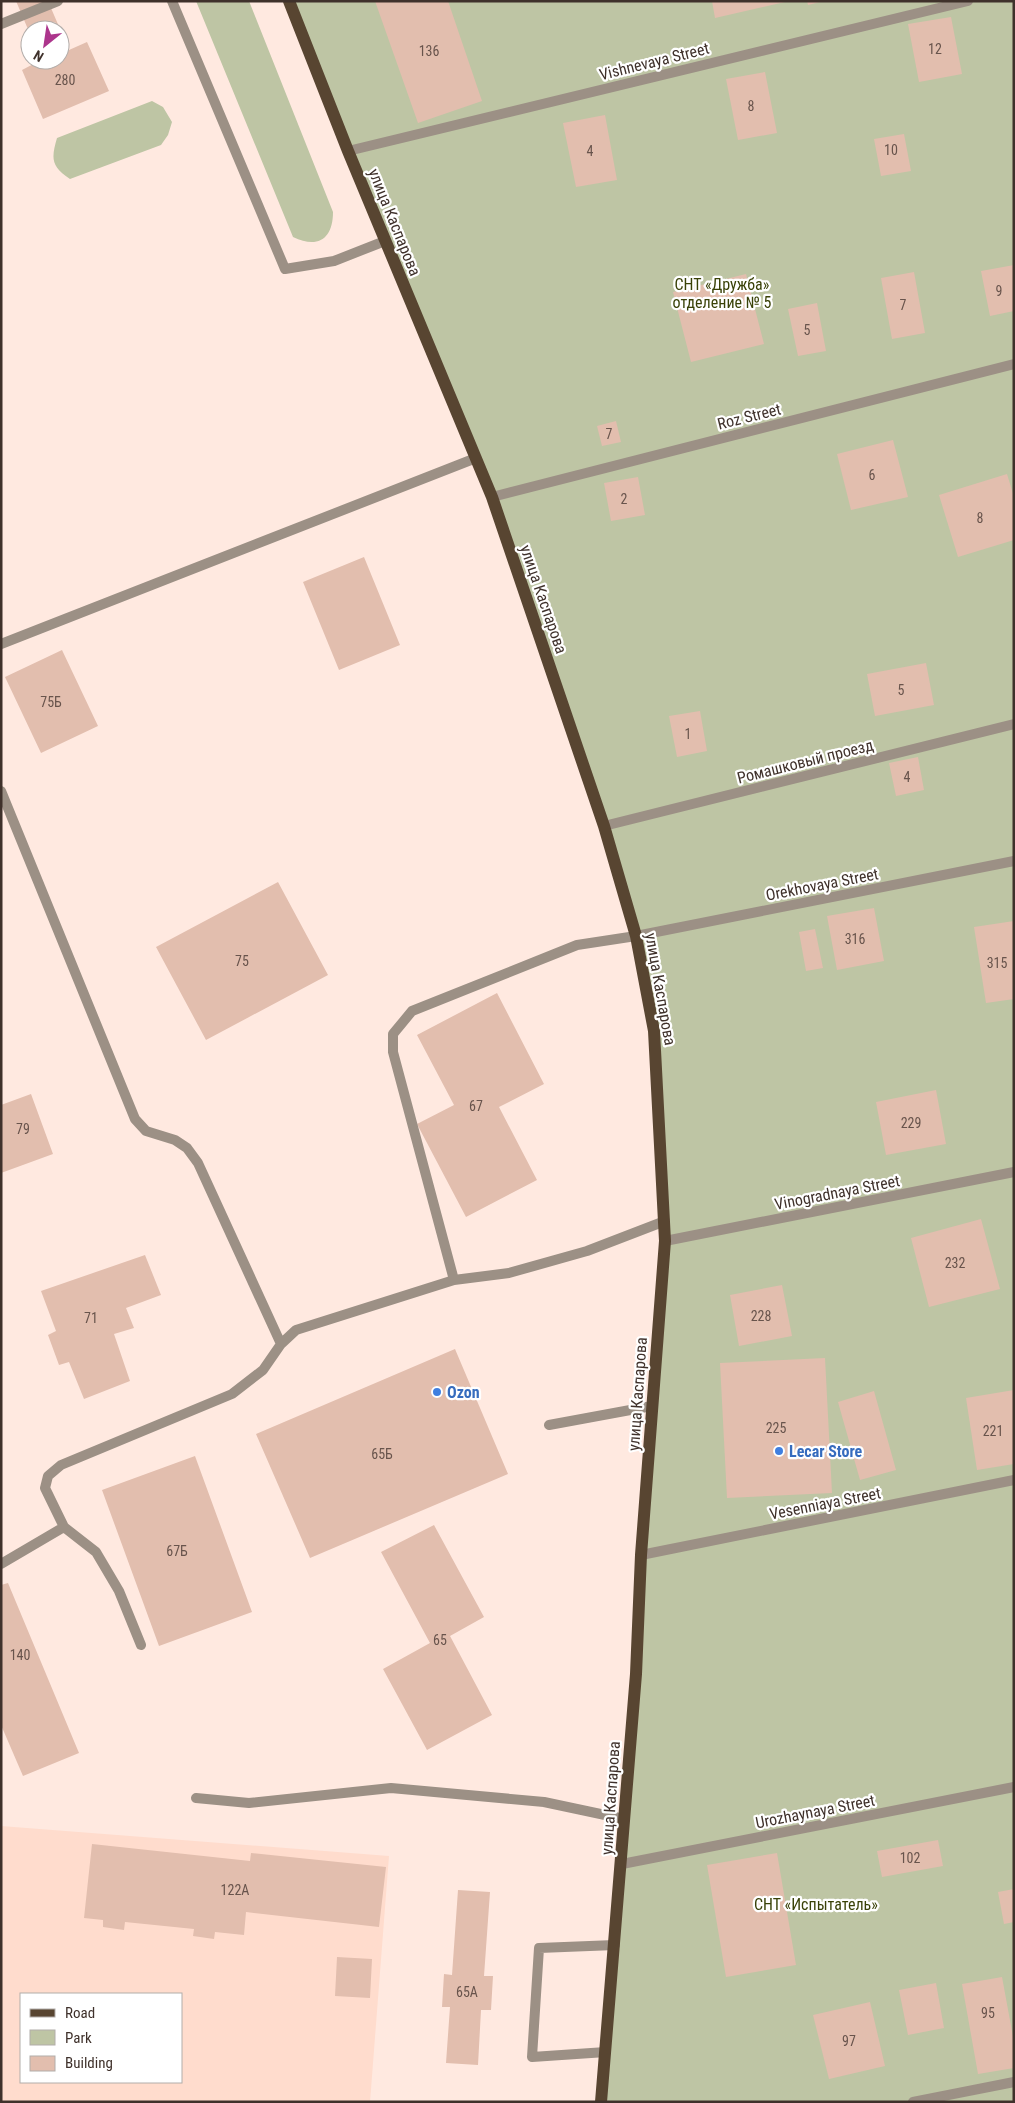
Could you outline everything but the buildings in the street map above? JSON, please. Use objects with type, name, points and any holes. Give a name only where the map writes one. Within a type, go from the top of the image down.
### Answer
[{"type":"main road","name":"улица Каспарова","points":[[289,1],[348,151],[492,497],[604,826],[636,936],[654,1031],[665,1241],[641,1555],[636,1674],[602,2102]]},
{"type":"street","points":[[1,24],[58,1]]},
{"type":"street","points":[[172,1],[285,269],[334,261],[385,241]]},
{"type":"street","name":"Vishnevaya Street","points":[[348,151],[968,1]]},
{"type":"street","name":"Roz Street","points":[[492,497],[1014,364]]},
{"type":"street","points":[[1,644],[476,458]]},
{"type":"street","name":"Ромашковый проезд","points":[[604,826],[1014,724]]},
{"type":"street","points":[[1,791],[135,1119],[146,1131],[175,1140],[187,1148],[198,1163],[281,1344]]},
{"type":"street","name":"Orekhovaya Street","points":[[454,1280],[393,1052],[393,1034],[412,1011],[577,945],[636,936],[1014,861]]},
{"type":"street","name":"Vinogradnaya Street","points":[[665,1241],[1014,1172]]},
{"type":"street","points":[[141,1645],[119,1591],[96,1552],[64,1527],[45,1488],[48,1476],[61,1465],[232,1394],[263,1370],[281,1344],[296,1330],[454,1280],[509,1273],[587,1251],[665,1221]]},
{"type":"street","points":[[549,1425],[652,1406]]},
{"type":"street","name":"Vesenniaya Street","points":[[641,1555],[1014,1480]]},
{"type":"street","points":[[1,1564],[64,1527]]},
{"type":"street","name":"Urozhaynaya Street","points":[[622,1864],[1014,1787]]},
{"type":"street","points":[[196,1798],[249,1803],[391,1788],[544,1802],[624,1820]]},
{"type":"street","points":[[606,2052],[532,2057],[540,1948],[614,1946]]},
{"type":"street","points":[[913,2102],[1014,2082]]},
{"type":"shaded area","points":[[1,1826],[389,1856],[370,2102],[1,2102]]},
{"type":"green space","points":[[196,1],[249,1],[333,212],[330,229],[322,239],[310,242],[293,237]]},
{"type":"green space","points":[[289,1],[1014,1],[1014,2102],[601,2102],[665,1241],[654,1031],[636,936],[492,497]]},
{"type":"green space","points":[[152,101],[163,107],[172,122],[168,135],[161,145],[70,179],[56,166],[53,157],[57,138]]},
{"type":"place","name":"Ozon","points":[[437,1392]]},
{"type":"place","name":"Lecar Store","points":[[779,1451]]},
{"type":"park label","name":"СНТ «Дружба» отделение № 5","points":[[722,293]]},
{"type":"park label","name":"СНТ «Испытатель»","points":[[816,1904]]}]
